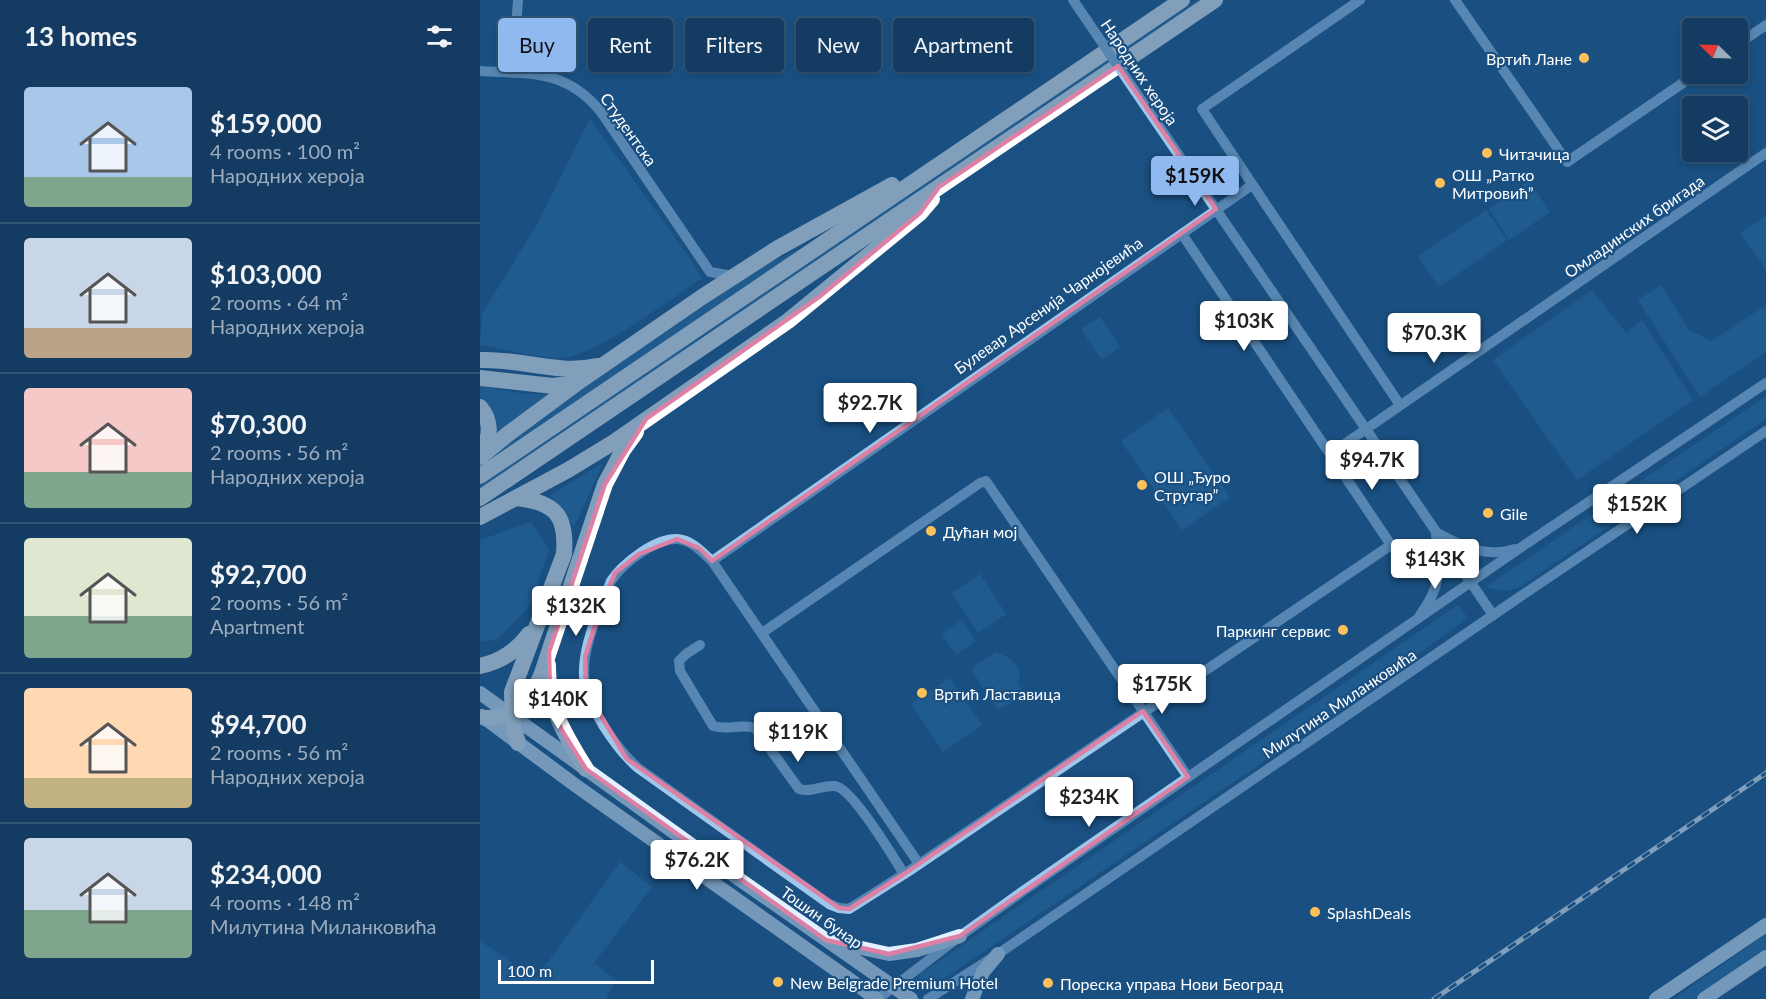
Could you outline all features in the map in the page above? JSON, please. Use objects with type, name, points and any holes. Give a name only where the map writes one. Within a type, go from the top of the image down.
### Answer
[{"type":"highway","points":[[480,476],[1182,0]]},
{"type":"highway","points":[[480,498],[1215,0]]},
{"type":"highway","points":[[480,457],[577,383],[734,276],[816,226],[913,174],[932,170]]},
{"type":"highway","points":[[480,516],[597,453],[788,321],[920,213],[933,199],[939,187]]},
{"type":"highway","points":[[480,360],[499,360],[574,369],[604,364]]},
{"type":"highway","points":[[480,378],[553,386],[577,383]]},
{"type":"highway","points":[[480,406],[490,424],[489,436],[480,457]]},
{"type":"highway","points":[[482,716],[512,715],[524,708],[533,695],[604,484],[626,445],[646,419]]},
{"type":"highway","points":[[516,498],[545,504],[562,521],[566,534],[564,554],[536,623],[512,692],[512,715],[518,743]]},
{"type":"highway","points":[[480,666],[501,660],[513,652],[536,623]]},
{"type":"highway","points":[[549,652],[549,684],[556,716],[561,729],[586,769]]},
{"type":"main road","name":"Тошин бунар","points":[[480,693],[911,999]]},
{"type":"main road","points":[[482,716],[877,999]]},
{"type":"main road","points":[[1656,999],[1766,925]]},
{"type":"main road","points":[[826,940],[889,954],[917,950],[960,936]]},
{"type":"main road","points":[[972,999],[983,972],[998,954]]},
{"type":"main road","points":[[1704,999],[1766,957]]},
{"type":"street","points":[[513,73],[518,0]]},
{"type":"street","name":"Народних хероја","points":[[1073,0],[1493,615]]},
{"type":"street","name":"Народних хероја","points":[[1360,0],[1202,109],[1400,405]]},
{"type":"street","points":[[1455,0],[1566,162],[1682,83]]},
{"type":"street","points":[[1748,37],[1766,25]]},
{"type":"street","name":"Студентска","points":[[480,71],[556,78],[586,95],[601,112],[710,272]]},
{"type":"street","name":"Омладинских бригада","points":[[1400,405],[1766,153]]},
{"type":"street","name":"Булевар Арсенија Чарнојевића","points":[[712,561],[1252,185]]},
{"type":"street","points":[[919,864],[712,561],[699,548],[677,539],[658,544],[633,558],[615,573],[611,581],[585,657],[584,682],[588,699],[616,745],[632,763],[829,904],[849,909],[919,864],[1390,544],[1185,231]]},
{"type":"street","points":[[705,296],[710,282],[710,272],[734,276]]},
{"type":"street","name":"Милутина Миланковића","points":[[877,999],[960,936],[1188,777],[1766,383]]},
{"type":"street","points":[[1330,454],[1400,405]]},
{"type":"street","name":"Милутина Миланковића","points":[[928,999],[998,954],[1766,431]]},
{"type":"street","points":[[762,633],[986,481],[1188,777]]},
{"type":"street","points":[[1436,532],[1465,547],[1482,552],[1507,551],[1524,546]]},
{"type":"street","points":[[1414,622],[1433,594],[1439,577],[1436,532]]},
{"type":"street","points":[[700,645],[679,661],[680,671],[713,726],[725,730],[746,725],[755,728],[799,789],[806,791],[837,786],[845,790],[873,826],[904,874]]},
{"type":"highlighted area","points":[[1118,66],[1216,209],[712,561],[699,548],[677,539],[639,554],[615,573],[601,606],[585,657],[586,691],[627,759],[839,908],[849,909],[904,874],[1143,711],[1188,777],[960,936],[889,954],[826,940],[586,769],[561,729],[550,695],[549,652],[605,484],[646,419],[819,297],[920,213],[939,187]]},
{"type":"shaded area","points":[[1197,0],[1211,0],[480,492],[480,483]]},
{"type":"shaded area","points":[[590,119],[702,278],[610,339],[572,356],[558,358],[528,355],[480,345],[482,314],[536,226]]},
{"type":"shaded area","points":[[1529,181],[1550,212],[1509,240],[1489,209]]},
{"type":"shaded area","points":[[1486,210],[1507,240],[1439,287],[1418,256]]},
{"type":"shaded area","points":[[1766,216],[1766,269],[1740,233]]},
{"type":"shaded area","points":[[816,241],[480,467],[508,442],[645,345],[762,267]]},
{"type":"shaded area","points":[[1661,285],[1689,330],[1712,341],[1766,305],[1766,352],[1700,397],[1638,300]]},
{"type":"shaded area","points":[[1592,290],[1626,333],[1642,320],[1693,400],[1577,480],[1493,360]]},
{"type":"shaded area","points":[[1100,317],[1120,347],[1102,360],[1081,329]]},
{"type":"shaded area","points":[[480,386],[524,394],[548,394],[493,437],[480,405]]},
{"type":"shaded area","points":[[1766,396],[1766,419],[1520,587],[1508,591],[1488,588],[1487,586]]},
{"type":"shaded area","points":[[1168,408],[1230,497],[1182,530],[1121,441]]},
{"type":"shaded area","points":[[603,463],[574,527],[550,495]]},
{"type":"shaded area","points":[[531,522],[549,549],[531,604],[498,639],[480,642],[480,540]]},
{"type":"shaded area","points":[[980,574],[1006,614],[978,633],[952,593]]},
{"type":"shaded area","points":[[1458,605],[1467,617],[1461,623],[1367,691],[932,987],[917,976]]},
{"type":"shaded area","points":[[962,620],[976,641],[956,655],[942,634]]},
{"type":"shaded area","points":[[996,652],[1011,660],[1018,667],[1020,677],[1017,683],[1023,692],[1000,709],[997,708],[972,671],[974,666]]},
{"type":"shaded area","points":[[950,678],[982,725],[943,752],[911,704]]},
{"type":"shaded area","points":[[620,862],[652,887],[594,963],[616,980],[606,999],[480,999],[480,941],[536,979]]},
{"type":"shaded area","points":[[1766,934],[1766,948],[1694,999],[1673,999]]},
{"type":"railway","points":[[1434,999],[1766,773]]},
{"type":"place","name":"Вртић Лане","points":[[1584,58]]},
{"type":"place","name":"Читачица","points":[[1487,153]]},
{"type":"place","name":"ОШ „Ратко Митровић”","points":[[1440,183]]},
{"type":"place","name":"ОШ „Ђуро Стругар”","points":[[1142,485]]},
{"type":"place","name":"Gile","points":[[1488,513]]},
{"type":"place","name":"Дућан мој","points":[[931,531]]},
{"type":"place","name":"Паркинг сервис","points":[[1343,630]]},
{"type":"place","name":"Вртић Ластавица","points":[[922,693]]},
{"type":"place","name":"SplashDeals","points":[[1315,912]]},
{"type":"place","name":"New Belgrade Premium Hotel","points":[[778,982]]},
{"type":"place","name":"Пореска управа Нови Београд","points":[[1048,983]]}]
